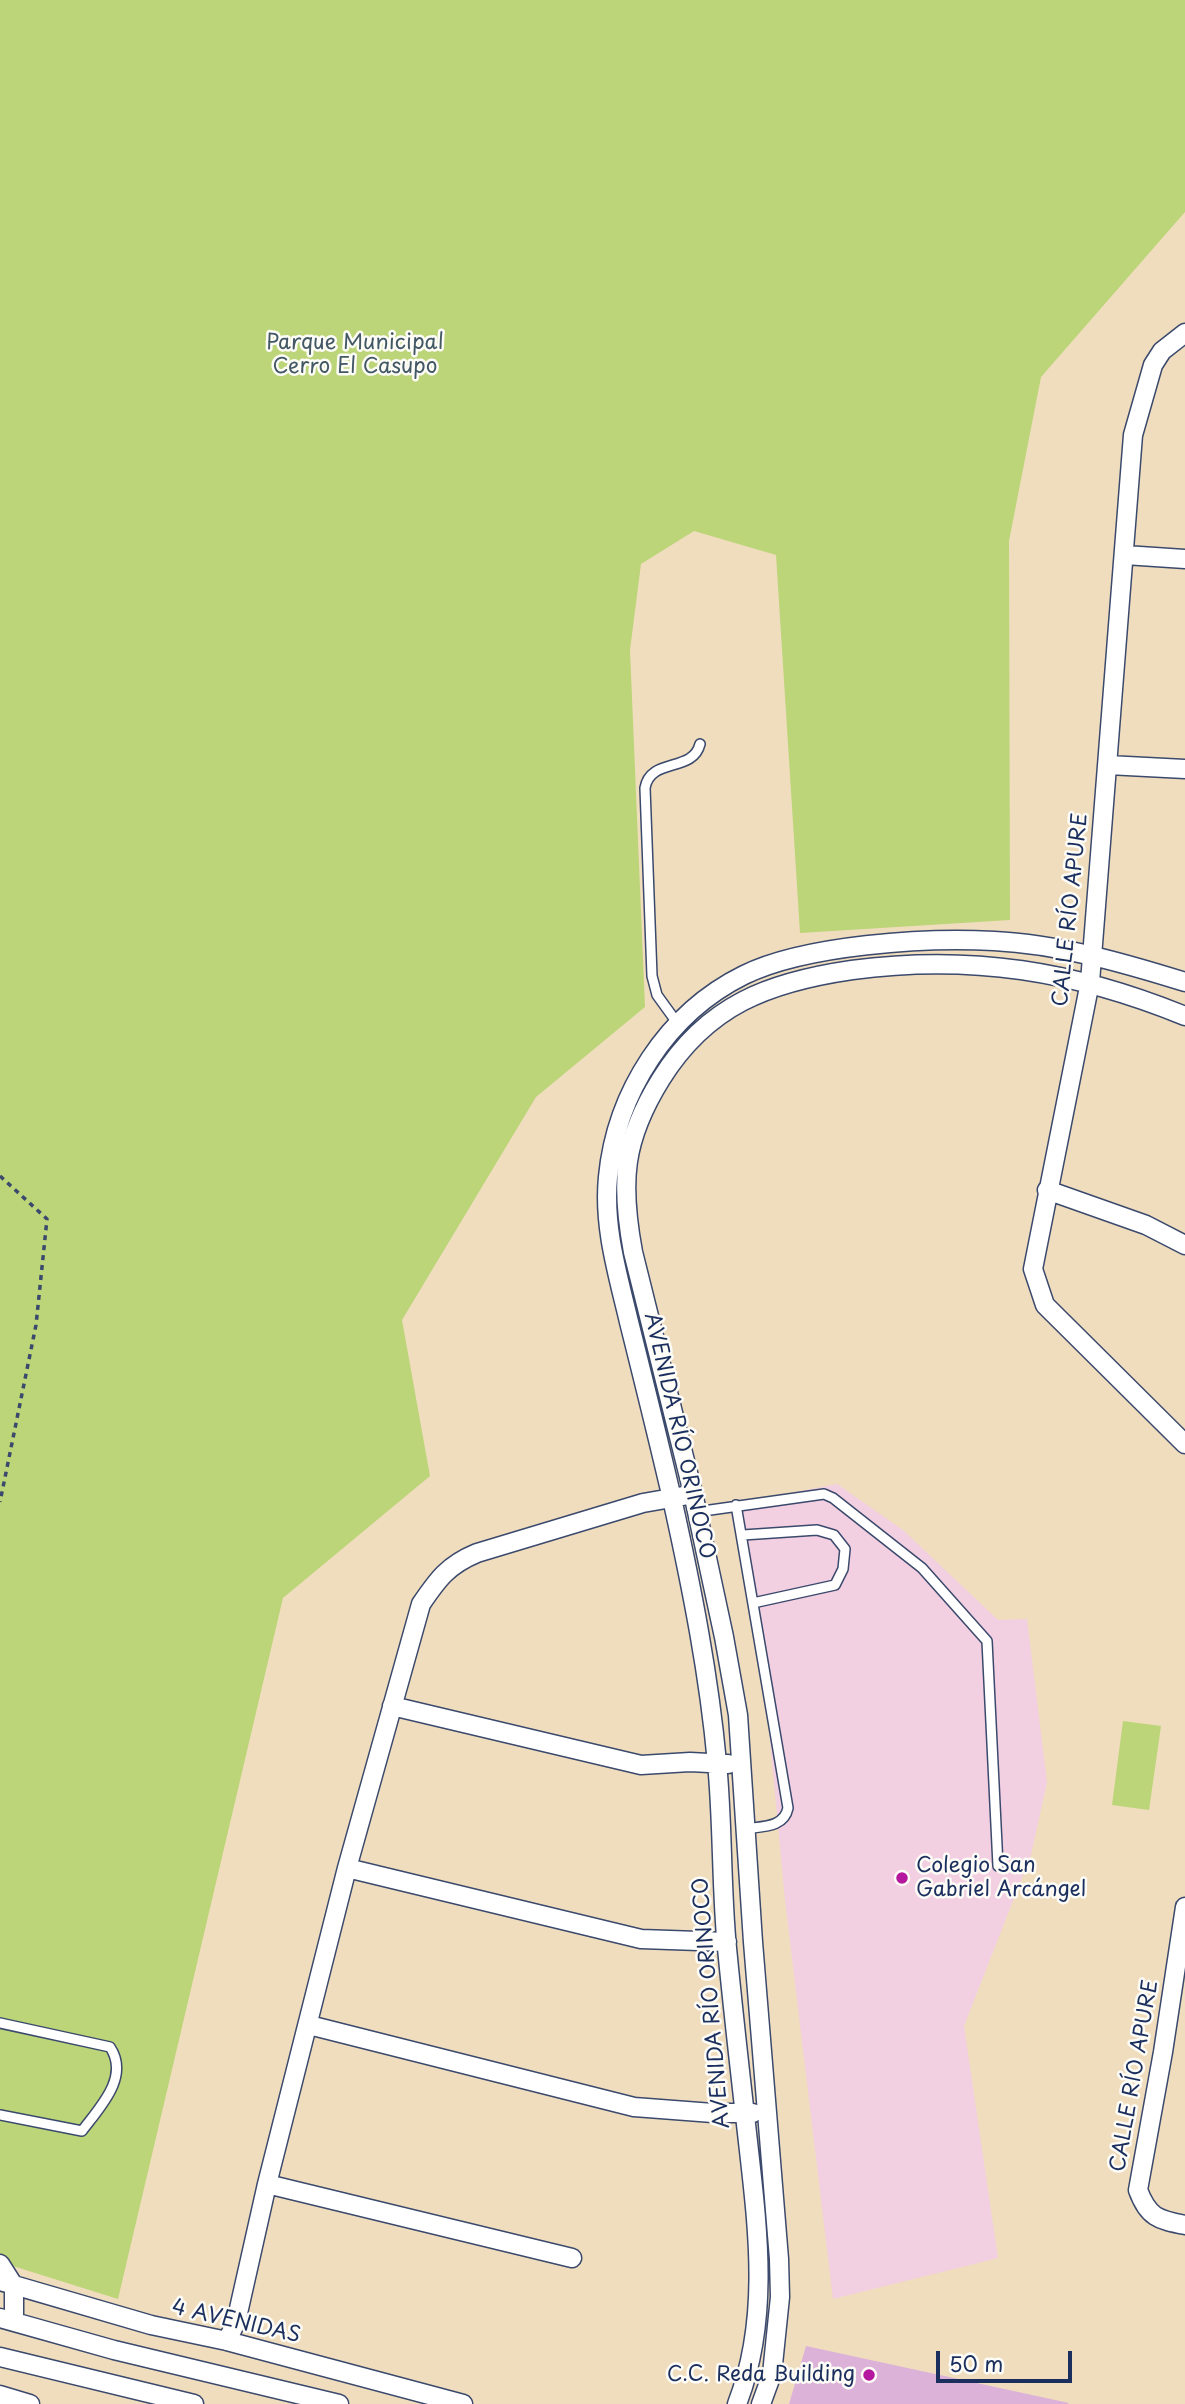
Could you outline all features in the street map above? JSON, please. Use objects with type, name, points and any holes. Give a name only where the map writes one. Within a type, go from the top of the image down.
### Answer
[{"type":"street","name":"CALLE RÍO APURE","points":[[1185,333],[1162,351],[1153,365],[1132,447],[1090,982],[1033,1269],[1045,1305],[1185,1444]]},
{"type":"street","points":[[1125,555],[1185,559]]},
{"type":"street","points":[[1108,765],[1185,769]]},
{"type":"street","name":"AVENIDA RÍO ORINOCO","points":[[737,2404],[752,2347],[760,2275],[727,1942],[718,1765],[701,1637],[672,1499],[611,1248],[607,1180],[615,1134],[637,1077],[678,1024],[698,1004],[722,988],[747,973],[776,964],[865,946],[951,940],[996,941],[1093,957],[1185,982]]},
{"type":"street","points":[[776,964],[782,985]]},
{"type":"street","name":"AVENIDA RÍO ORINOCO","points":[[761,2404],[772,2374],[780,2297],[738,1715],[693,1493],[639,1279],[627,1219],[626,1169],[629,1147],[646,1104],[686,1045],[722,1014],[769,988],[816,975],[898,964],[1004,966],[1090,982],[1185,1016]]},
{"type":"street","points":[[1047,1190],[1146,1225],[1185,1245]]},
{"type":"street","points":[[608,1221],[627,1219]]},
{"type":"street","points":[[227,2342],[236,2322],[267,2184],[347,1868],[421,1604],[438,1579],[457,1561],[630,1507],[693,1493]]},
{"type":"street","points":[[392,1706],[641,1765],[690,1762],[718,1765],[741,1762]]},
{"type":"street","points":[[347,1868],[641,1939],[727,1942]]},
{"type":"street","name":"CALLE RÍO APURE","points":[[1185,1907],[1139,2190],[1144,2206],[1161,2221],[1185,2225]]},
{"type":"street","points":[[309,2025],[634,2107],[745,2114],[766,2112]]},
{"type":"street","points":[[267,2184],[572,2258]]},
{"type":"street","points":[[0,2264],[7,2284],[7,2320],[114,2350],[338,2404]]},
{"type":"street","name":"4 AVENIDAS","points":[[7,2284],[151,2325],[227,2342],[463,2404]]},
{"type":"street","points":[[0,2357],[194,2404]]},
{"type":"street","points":[[0,2395],[30,2404]]},
{"type":"lane","points":[[678,1024],[657,995],[652,976],[645,789],[646,780],[651,774],[660,768],[691,759],[700,744]]},
{"type":"lane","points":[[696,1512],[817,1494],[834,1498],[922,1568],[987,1641],[998,1866]]},
{"type":"lane","points":[[736,1505],[788,1808],[782,1822],[745,1829]]},
{"type":"lane","points":[[743,1535],[817,1530],[834,1535],[845,1549],[843,1569],[835,1585],[753,1603]]},
{"type":"lane","points":[[0,2023],[110,2047],[118,2059],[117,2077],[103,2104],[82,2131],[0,2115]]},
{"type":"path","points":[[0,1176],[47,1219],[36,1325],[0,1502]]},
{"type":"shaded area","name":"Colegio San Gabriel Arcángel","points":[[837,1484],[903,1530],[998,1620],[1027,1619],[1047,1782],[1031,1855],[964,2026],[998,2258],[833,2299],[785,1900],[766,1699],[750,1603],[729,1505]]},
{"type":"green space","name":"Parque Municipal Cerro El Casupo","points":[[0,0],[1185,0],[1185,212],[1041,377],[1009,541],[1010,920],[800,933],[776,555],[694,531],[641,564],[630,650],[645,1007],[536,1097],[402,1320],[430,1476],[283,1598],[118,2299],[0,2262]]},
{"type":"green space","points":[[1123,1721],[1161,1726],[1149,1810],[1112,1805]]},
{"type":"building","name":"C.C. Reda Building","points":[[806,2346],[1069,2403],[789,2404]]},
{"type":"place","name":"Colegio San Gabriel Arcángel","points":[[902,1878]]},
{"type":"place","name":"C.C. Reda Building","points":[[869,2375]]}]
